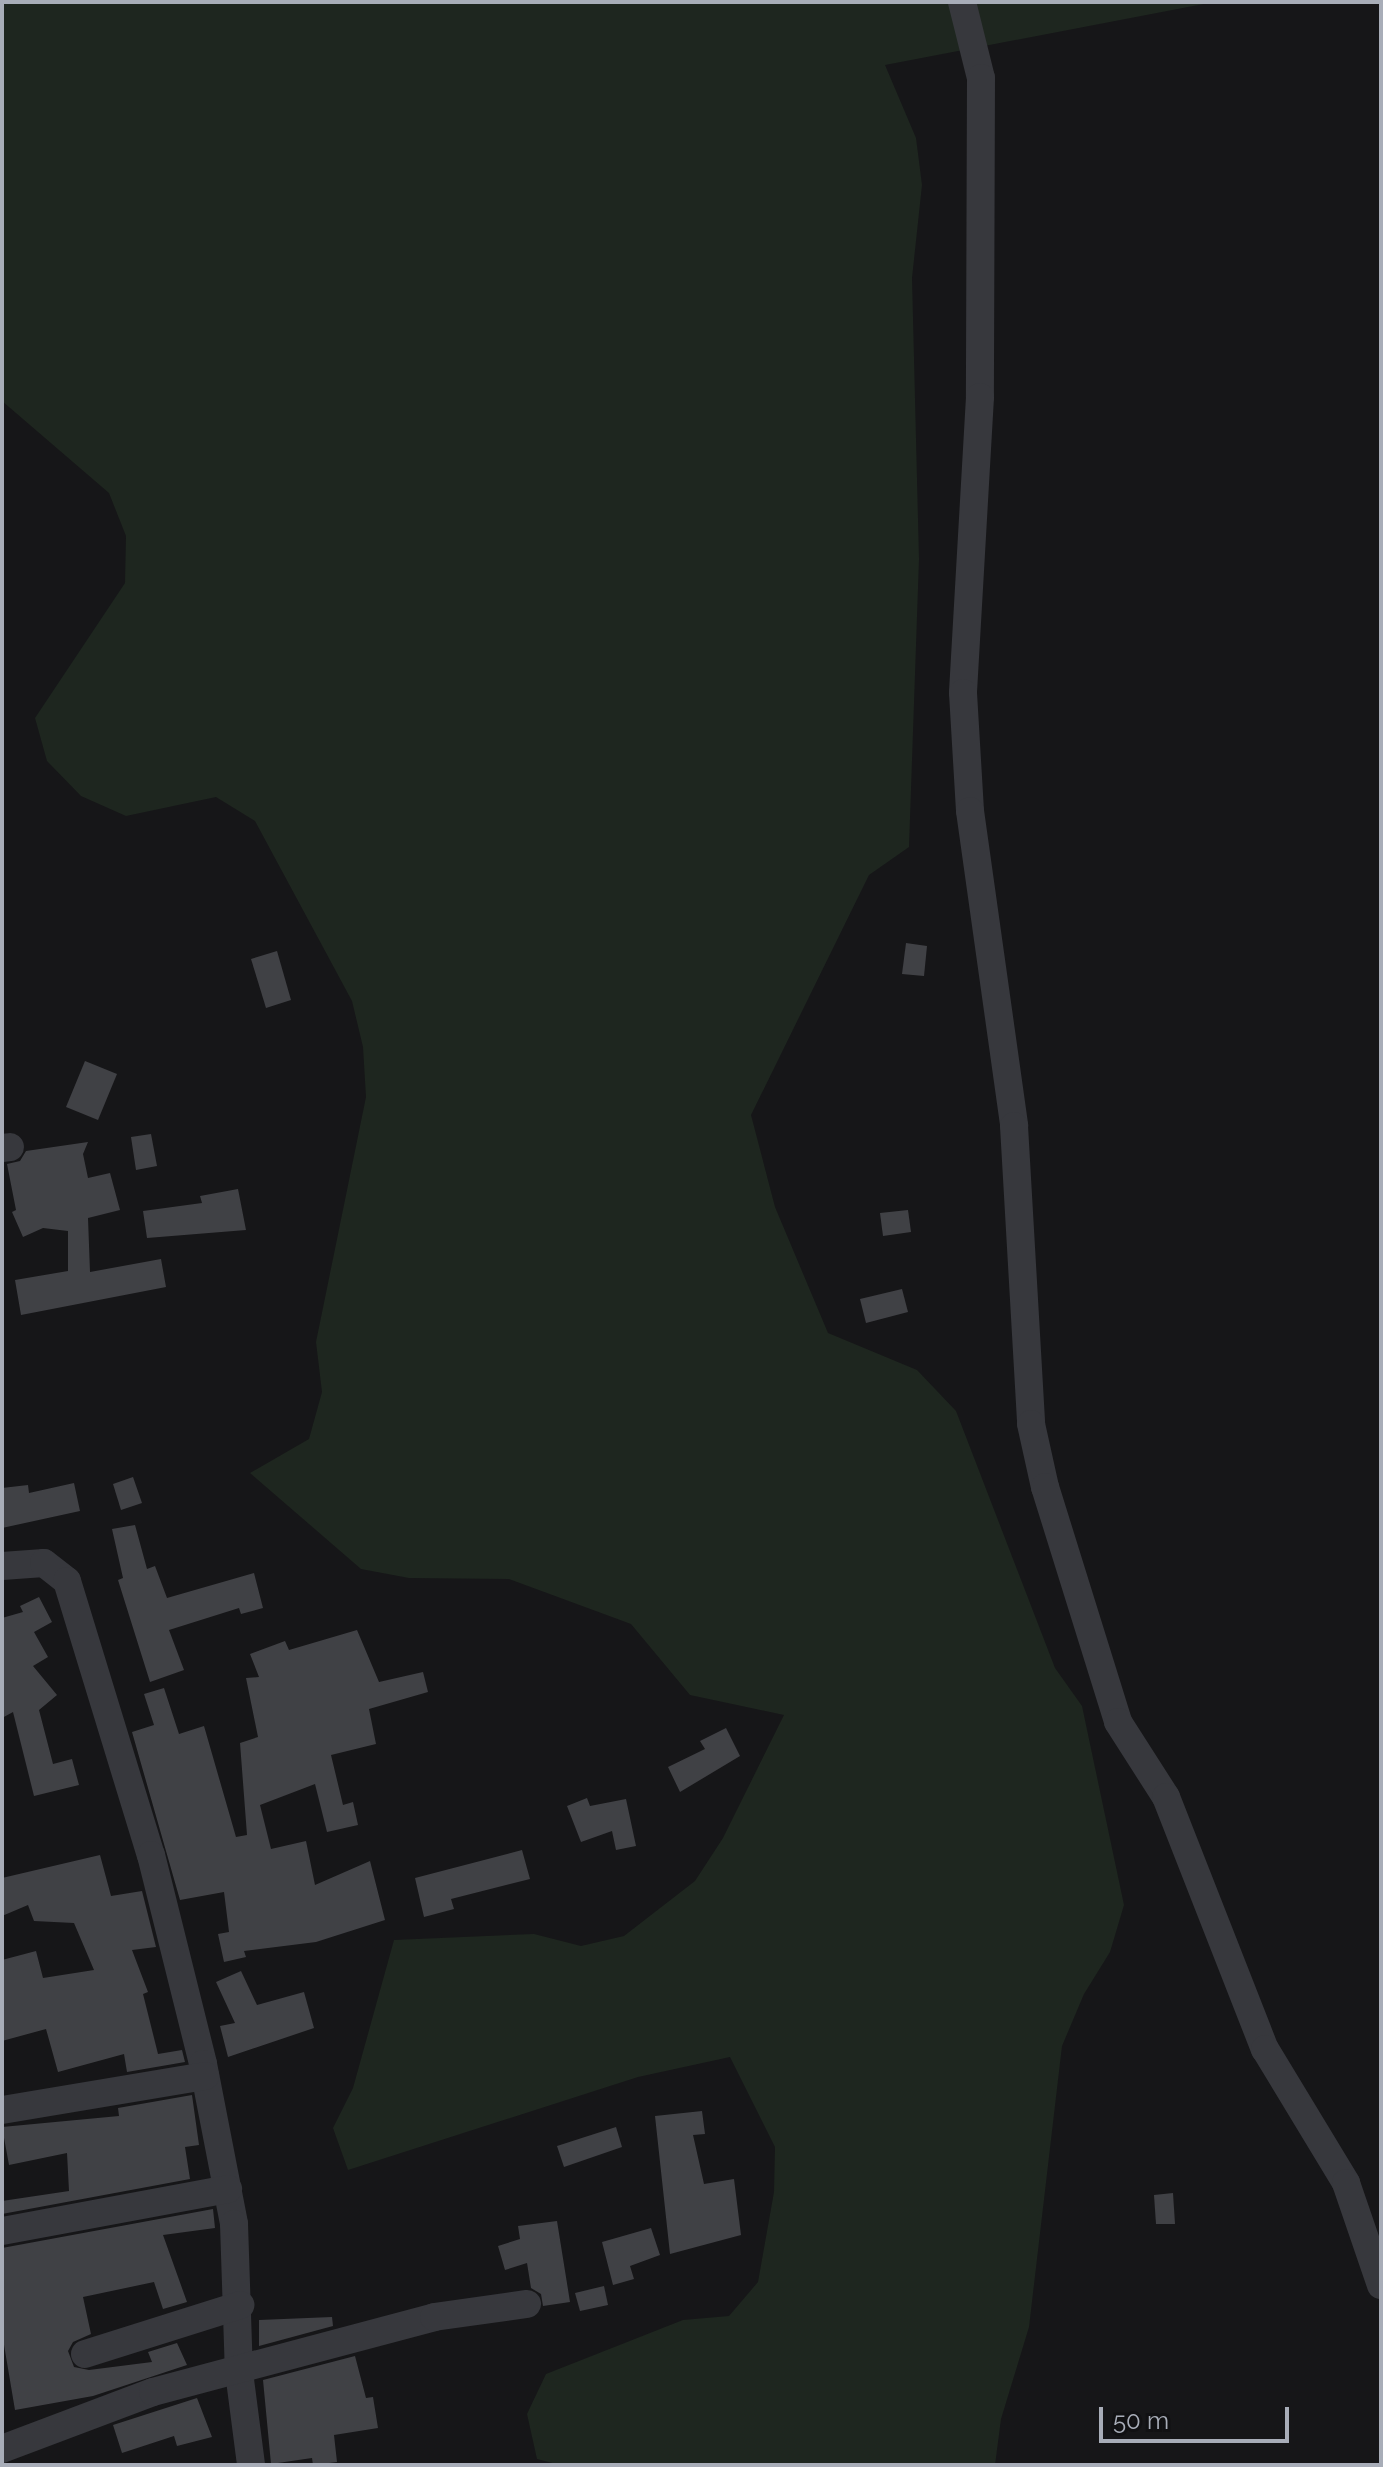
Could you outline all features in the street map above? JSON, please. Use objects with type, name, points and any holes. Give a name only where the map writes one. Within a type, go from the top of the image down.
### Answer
[{"type":"street","points":[[962,2],[981,78],[980,397],[963,693],[970,811],[1014,1126],[1031,1424],[1045,1487],[1118,1722],[1166,1797],[1265,2049],[1346,2183],[1381,2285]]},
{"type":"street","points":[[2,1566],[49,1565],[69,1586],[151,1855],[205,2076],[228,2189],[240,2305],[239,2372],[251,2465]]},
{"type":"street","points":[[2,2110],[205,2076]]},
{"type":"street","points":[[2,2231],[228,2189]]},
{"type":"street","points":[[2,2449],[153,2392],[239,2372],[434,2317],[527,2304]]},
{"type":"street","points":[[85,2354],[240,2305]]},
{"type":"shaded area","points":[[2,2],[1214,2],[885,65],[916,138],[922,185],[912,278],[919,559],[909,847],[869,875],[751,1115],[775,1207],[828,1333],[917,1370],[956,1411],[1055,1668],[1082,1706],[1124,1905],[1110,1952],[1084,1994],[1062,2046],[1029,2327],[1001,2419],[995,2465],[560,2465],[537,2459],[527,2414],[546,2374],[683,2320],[729,2316],[758,2282],[774,2192],[775,2147],[730,2057],[638,2077],[348,2170],[333,2128],[353,2088],[394,1940],[534,1934],[581,1946],[624,1936],[695,1881],[723,1838],[784,1715],[690,1695],[631,1624],[509,1579],[409,1578],[361,1569],[250,1473],[309,1439],[322,1392],[316,1342],[366,1097],[363,1047],[352,1001],[255,821],[216,797],[126,816],[81,796],[47,761],[35,718],[125,583],[126,536],[109,493],[2,401]]},
{"type":"building","points":[[906,943],[927,946],[924,976],[902,974]]},
{"type":"building","points":[[277,951],[291,1000],[266,1008],[251,959]]},
{"type":"building","points":[[85,1061],[117,1074],[98,1120],[66,1107]]},
{"type":"building","points":[[151,1134],[157,1166],[136,1170],[131,1137]]},
{"type":"building","points":[[88,1142],[83,1154],[88,1178],[110,1173],[120,1210],[88,1218],[90,1272],[161,1259],[166,1287],[21,1315],[15,1280],[68,1271],[68,1231],[43,1228],[23,1237],[12,1212],[16,1210],[7,1164],[20,1161],[26,1151]]},
{"type":"building","points":[[238,1189],[246,1230],[147,1238],[143,1211],[202,1203],[200,1196]]},
{"type":"building","points":[[908,1210],[911,1232],[883,1236],[880,1213]]},
{"type":"building","points":[[902,1289],[908,1312],[866,1323],[860,1299]]},
{"type":"building","points":[[133,1477],[142,1503],[121,1510],[113,1484]]},
{"type":"building","points":[[74,1483],[80,1511],[2,1528],[2,1488],[28,1485],[29,1493]]},
{"type":"building","points":[[135,1525],[147,1569],[155,1566],[167,1598],[254,1573],[263,1608],[241,1614],[239,1608],[169,1630],[184,1670],[150,1682],[118,1580],[123,1578],[112,1529]]},
{"type":"building","points":[[39,1597],[52,1622],[34,1632],[48,1657],[33,1666],[57,1695],[39,1710],[53,1764],[72,1759],[79,1785],[34,1796],[13,1712],[2,1718],[2,1618],[23,1612],[20,1606]]},
{"type":"building","points":[[357,1630],[379,1682],[423,1672],[428,1692],[369,1709],[376,1744],[331,1755],[343,1805],[353,1802],[358,1825],[327,1832],[315,1784],[260,1805],[271,1849],[306,1841],[315,1885],[370,1861],[385,1920],[316,1942],[244,1951],[246,1957],[224,1962],[218,1934],[229,1932],[224,1892],[180,1900],[132,1732],[154,1725],[144,1694],[164,1688],[179,1734],[204,1726],[236,1837],[247,1835],[240,1743],[258,1737],[246,1678],[259,1677],[250,1654],[285,1641],[289,1650]]},
{"type":"building","points":[[726,1728],[740,1756],[680,1792],[668,1767],[705,1749],[700,1741]]},
{"type":"building","points":[[587,1798],[590,1806],[626,1799],[636,1846],[616,1850],[612,1831],[581,1842],[567,1806]]},
{"type":"building","points":[[522,1850],[530,1879],[451,1899],[454,1909],[424,1917],[415,1878]]},
{"type":"building","points":[[100,1855],[111,1896],[142,1891],[156,1947],[132,1950],[148,1992],[143,1994],[158,2054],[182,2050],[185,2062],[127,2072],[124,2054],[58,2072],[46,2029],[2,2041],[2,1960],[36,1951],[43,1978],[94,1970],[74,1923],[34,1921],[28,1905],[2,1916],[2,1878]]},
{"type":"building","points":[[241,1971],[257,2005],[304,1992],[314,2028],[228,2057],[220,2026],[235,2023],[216,1982]]},
{"type":"building","points":[[192,2095],[199,2145],[185,2147],[190,2179],[2,2214],[2,2201],[69,2191],[67,2153],[9,2165],[2,2127],[119,2116],[118,2108]]},
{"type":"building","points":[[702,2111],[705,2134],[693,2135],[704,2184],[734,2179],[741,2235],[670,2254],[655,2116]]},
{"type":"building","points":[[616,2127],[622,2147],[564,2167],[557,2146]]},
{"type":"building","points":[[1173,2193],[1175,2224],[1156,2224],[1154,2195]]},
{"type":"building","points":[[213,2209],[215,2228],[163,2235],[187,2302],[163,2309],[154,2282],[83,2297],[91,2334],[73,2342],[68,2351],[74,2367],[89,2370],[152,2362],[148,2352],[177,2343],[187,2365],[93,2396],[15,2410],[2,2333],[2,2248]]},
{"type":"building","points":[[557,2221],[570,2302],[543,2306],[541,2294],[531,2288],[527,2263],[505,2270],[498,2246],[520,2239],[518,2226]]},
{"type":"building","points":[[651,2228],[660,2255],[630,2266],[634,2279],[613,2285],[602,2242]]},
{"type":"building","points":[[604,2286],[608,2305],[580,2311],[575,2293]]},
{"type":"building","points":[[332,2317],[333,2326],[259,2346],[259,2320]]},
{"type":"building","points":[[355,2356],[366,2398],[373,2397],[378,2428],[334,2435],[337,2462],[313,2465],[312,2458],[271,2464],[263,2380]]},
{"type":"building","points":[[197,2398],[212,2437],[177,2446],[174,2436],[122,2453],[113,2425]]}]
